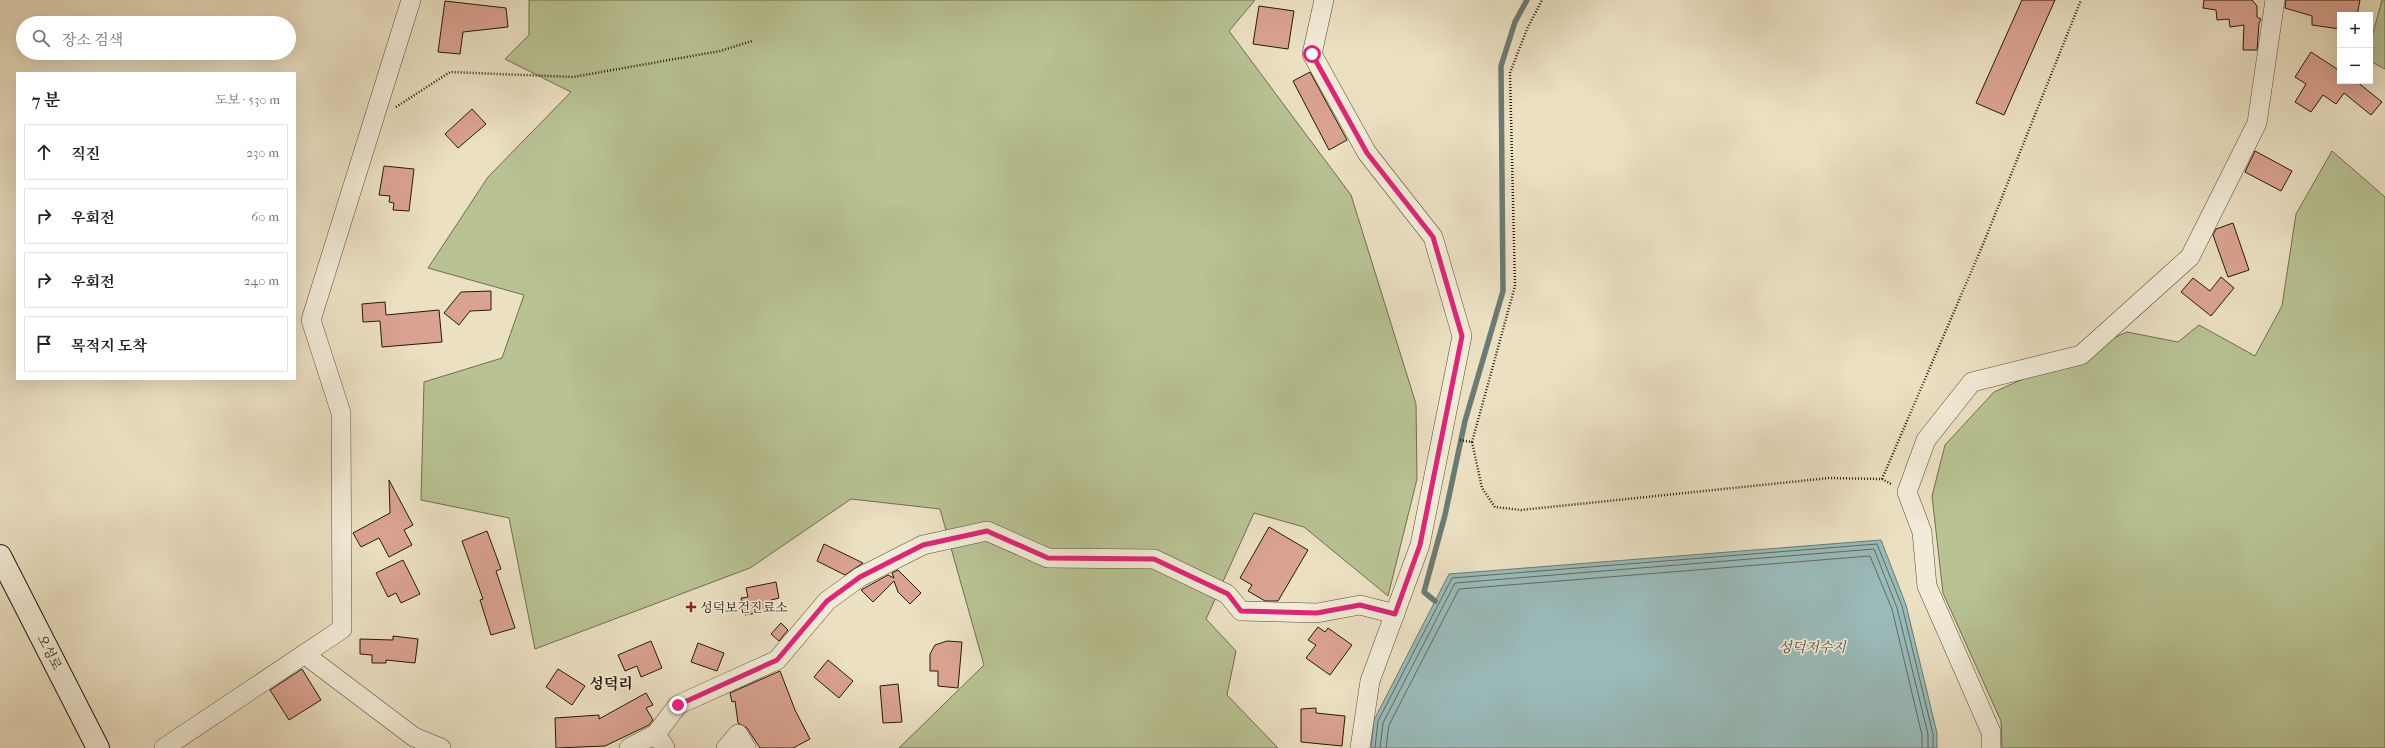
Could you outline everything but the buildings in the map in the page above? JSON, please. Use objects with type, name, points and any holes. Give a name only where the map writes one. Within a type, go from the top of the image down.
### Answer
[{"type":"main road","name":"오성로","points":[[0,556],[98,748]]},
{"type":"street","points":[[164,748],[342,629],[341,413],[310,320],[411,0]]},
{"type":"street","points":[[1324,0],[1312,54],[1367,153],[1433,237],[1462,336],[1420,545],[1370,682],[1360,748]]},
{"type":"street","points":[[1991,748],[1991,732],[1927,586],[1922,532],[1907,492],[1926,440],[1972,382],[2081,355],[2190,258],[2257,123],[2275,0]]},
{"type":"street","points":[[629,748],[660,741],[678,705],[777,660],[827,601],[860,577],[923,545],[987,531],[1048,558],[1154,559],[1228,594],[1241,611],[1317,613],[1360,605],[1395,614]]},
{"type":"street","points":[[304,654],[414,737],[441,748]]},
{"type":"street","points":[[726,748],[738,734],[746,748]]},
{"type":"path","points":[[1542,0],[1527,29],[1510,73],[1515,286],[1472,442],[1482,488],[1495,507],[1521,510],[1829,478],[1882,479],[1907,492]]},
{"type":"path","points":[[1882,479],[1984,242],[2081,0]]},
{"type":"path","points":[[373,123],[450,72],[573,77],[720,51],[752,41]]},
{"type":"path","points":[[1468,441],[1472,442]]},
{"type":"green space","points":[[529,0],[1255,0],[1229,31],[1351,195],[1416,404],[1417,479],[1388,596],[1304,527],[1254,513],[1206,619],[1236,651],[1227,695],[1278,748],[899,748],[984,665],[940,509],[851,499],[750,568],[535,649],[509,518],[421,500],[424,382],[502,358],[524,295],[428,268],[488,177],[571,92],[505,59],[529,35]]},
{"type":"green space","points":[[2382,0],[2385,0],[2385,69],[2373,63],[2373,33]]},
{"type":"green space","points":[[2332,151],[2385,197],[2385,748],[2002,748],[2001,721],[1943,593],[1932,496],[1945,445],[1994,392],[2127,332],[2178,342],[2199,325],[2255,356],[2282,306],[2296,214]]},
{"type":"water","name":"성덕저수지","points":[[1881,540],[1906,605],[1937,733],[1937,748],[1371,748],[1374,720],[1449,574]]},
{"type":"waterway","points":[[1435,601],[1424,592],[1445,515],[1465,421],[1503,291],[1501,66],[1515,22],[1527,0]]},
{"type":"place","name":"성덕보건진료소","points":[[691,607]]},
{"type":"district","name":"성덕리","points":[[611,684]]},
{"type":"route","points":[[678,705],[726,685],[777,660],[827,601],[860,577],[923,545],[987,531],[1048,558],[1154,559],[1228,594],[1241,611],[1317,613],[1360,605],[1395,614],[1420,545],[1462,336],[1433,237],[1367,153],[1312,54]]}]
